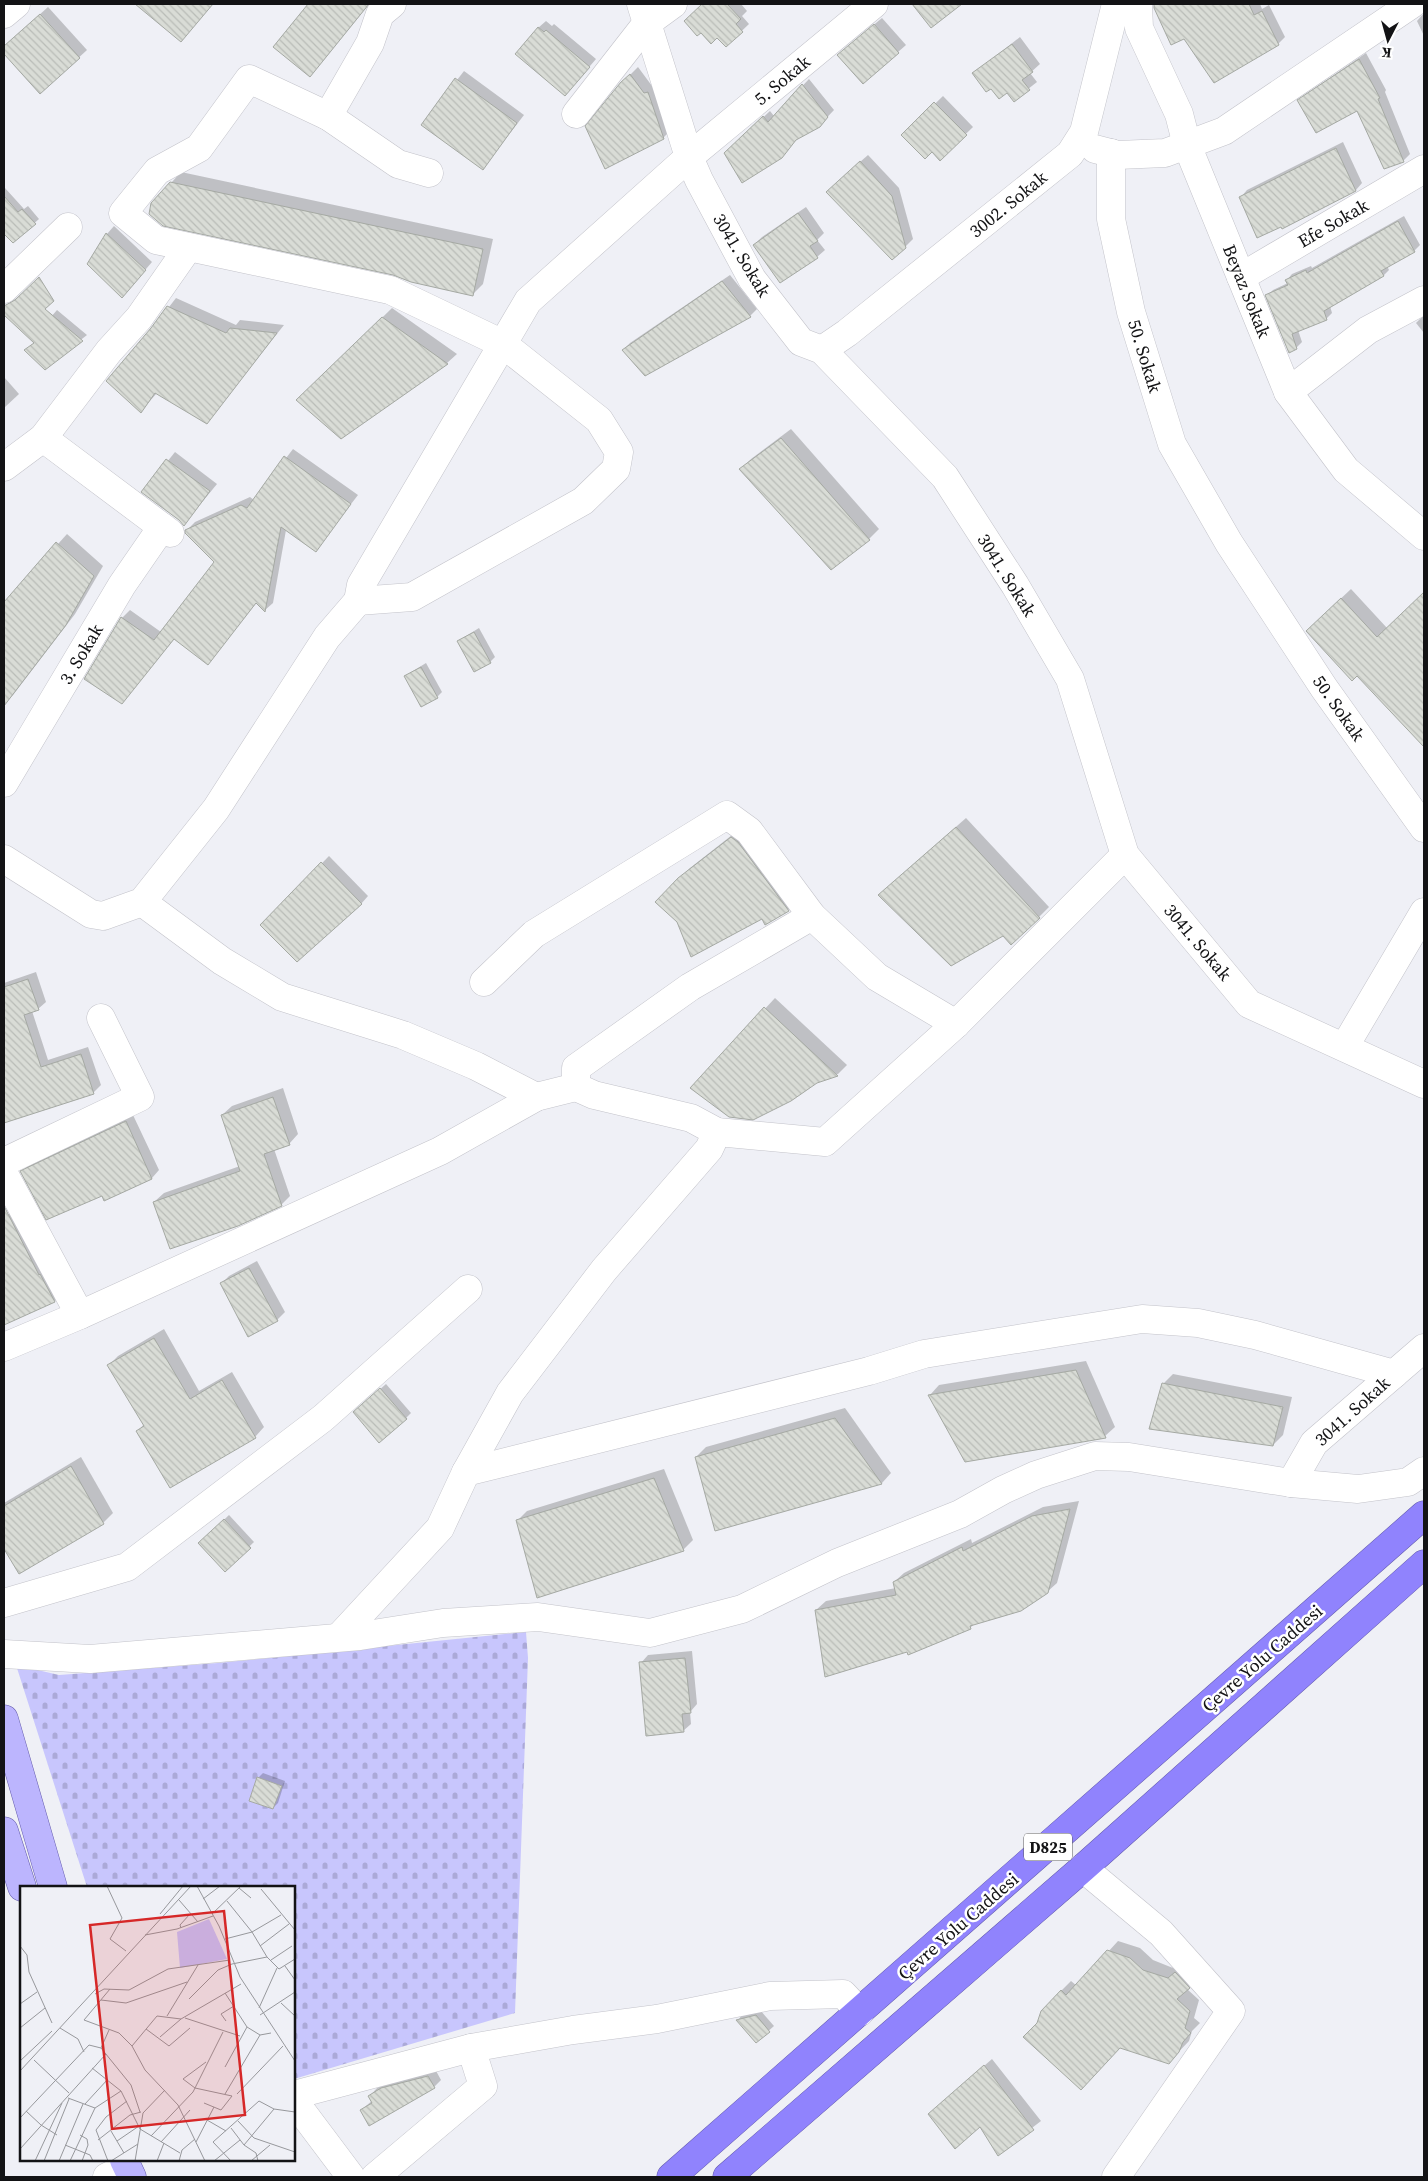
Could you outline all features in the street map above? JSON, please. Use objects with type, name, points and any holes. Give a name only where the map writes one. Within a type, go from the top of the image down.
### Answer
[{"type":"highway","name":"Çevre Yolu Caddesi","points":[[671,2177],[1424,1515]]},
{"type":"highway","name":"Çevre Yolu Caddesi","points":[[727,2177],[1083,1868],[1424,1564]]},
{"type":"main road","points":[[4,1719],[53,1886]]},
{"type":"main road","points":[[4,1831],[16,1887]]},
{"type":"street","points":[[4,14],[16,4]]},
{"type":"street","points":[[328,116],[370,44],[380,14],[392,4]]},
{"type":"street","points":[[576,114],[644,14],[673,4]]},
{"type":"street","name":"5. Sokak","points":[[358,601],[360,584],[528,301],[689,157],[874,4]]},
{"type":"street","name":"3002. Sokak","points":[[822,350],[847,334],[1070,154],[1084,132],[1116,4]]},
{"type":"street","name":"Beyaz Sokak","points":[[1138,4],[1139,28],[1179,114],[1187,145],[1288,392],[1346,470],[1422,529]]},
{"type":"street","points":[[1076,144],[1118,155],[1165,153],[1224,131],[1412,4]]},
{"type":"street","name":"3041. Sokak","points":[[644,14],[689,157],[752,279],[801,342],[822,350],[945,477],[1015,585],[1070,679],[1125,855],[1249,1004],[1345,1046],[1424,1084]]},
{"type":"street","points":[[4,859],[91,914],[103,916],[142,902],[216,809],[327,638],[358,601],[412,597],[583,501],[616,469],[620,452],[599,420],[503,344],[390,290],[156,240],[123,213],[157,171],[199,148],[249,80],[328,116],[398,164],[429,173]]},
{"type":"street","name":"50. Sokak","points":[[1111,153],[1111,219],[1129,302],[1172,444],[1229,543],[1324,688],[1416,796],[1424,828]]},
{"type":"street","name":"Efe Sokak","points":[[1242,277],[1424,169]]},
{"type":"street","points":[[4,289],[68,228]]},
{"type":"street","points":[[4,468],[43,438],[109,351],[139,318],[188,248]]},
{"type":"street","points":[[1288,392],[1368,330],[1424,300]]},
{"type":"street","name":"3. Sokak","points":[[4,783],[122,585],[166,530],[43,438]]},
{"type":"street","points":[[484,982],[534,934],[727,815],[749,831],[812,916],[877,977],[956,1024]]},
{"type":"street","points":[[4,1347],[80,1315],[440,1151],[536,1097],[576,1087],[594,1095],[691,1118],[717,1132],[825,1142],[956,1024],[1125,855]]},
{"type":"street","points":[[142,902],[222,961],[282,997],[402,1035],[476,1066],[536,1097]]},
{"type":"street","points":[[1345,1046],[1424,912]]},
{"type":"street","points":[[576,1087],[576,1068],[690,987],[812,916]]},
{"type":"street","points":[[4,1162],[140,1098],[101,1018]]},
{"type":"street","points":[[339,1637],[440,1528],[466,1472],[510,1392],[604,1270],[709,1149],[717,1132]]},
{"type":"street","points":[[4,1174],[80,1315]]},
{"type":"street","points":[[4,1603],[128,1567],[323,1418],[468,1289]]},
{"type":"street","points":[[466,1472],[869,1371],[924,1354],[1142,1319],[1198,1323],[1255,1335],[1394,1374]]},
{"type":"street","name":"3041. Sokak","points":[[1290,1483],[1314,1442],[1424,1348]]},
{"type":"street","points":[[4,1654],[90,1659],[339,1637],[443,1624],[538,1617],[650,1633],[742,1609],[837,1563],[960,1514],[1003,1490],[1028,1479],[1095,1456],[1129,1457],[1290,1483],[1358,1489],[1408,1482],[1424,1471]]},
{"type":"street","points":[[1083,1868],[1161,1933],[1231,2011],[1116,2177]]},
{"type":"street","points":[[295,2095],[471,2048],[573,2030],[657,2019],[770,1996],[843,1994],[860,2012]]},
{"type":"street","points":[[375,2177],[483,2086],[471,2048]]},
{"type":"street","points":[[295,2102],[351,2177]]},
{"type":"green space","points":[[526,1632],[528,1658],[515,2013],[295,2079],[295,1886],[87,1886],[16,1665],[59,1675],[218,1663]]},
{"type":"building","points":[[135,4],[213,4],[181,42]]},
{"type":"building","points":[[308,4],[369,4],[310,77],[273,47]]},
{"type":"building","points":[[702,4],[727,4],[741,19],[736,24],[743,32],[726,47],[717,38],[711,44],[701,33],[697,36],[684,21]]},
{"type":"building","points":[[912,4],[962,4],[931,28]]},
{"type":"building","points":[[1154,4],[1249,4],[1254,15],[1262,11],[1279,45],[1214,83],[1184,39],[1171,45],[1154,8]]},
{"type":"building","points":[[40,14],[80,58],[40,94],[4,54],[4,46]]},
{"type":"building","points":[[874,24],[899,53],[863,84],[837,55]]},
{"type":"building","points":[[538,27],[544,32],[546,30],[590,67],[565,96],[515,54]]},
{"type":"building","points":[[1012,44],[1033,72],[1022,80],[1030,90],[1014,102],[1007,93],[999,99],[991,89],[986,92],[972,73]]},
{"type":"building","points":[[1359,59],[1380,98],[1378,99],[1404,162],[1384,169],[1357,111],[1316,133],[1297,100]]},
{"type":"building","points":[[630,74],[644,93],[648,92],[664,139],[605,169],[585,126],[621,82]]},
{"type":"building","points":[[455,78],[517,123],[483,170],[421,125]]},
{"type":"building","points":[[802,84],[828,117],[820,127],[796,140],[782,158],[742,183],[724,153],[763,116],[768,122]]},
{"type":"building","points":[[934,102],[967,135],[940,161],[932,152],[925,159],[901,135]]},
{"type":"building","points":[[1336,148],[1356,191],[1282,229],[1281,227],[1257,238],[1239,197]]},
{"type":"building","points":[[860,161],[892,196],[906,248],[892,260],[826,192]]},
{"type":"building","points":[[170,182],[483,249],[473,296],[411,282],[393,275],[163,226],[149,214],[151,203]]},
{"type":"building","points":[[4,196],[18,212],[22,209],[36,224],[13,243],[4,234]]},
{"type":"building","points":[[798,213],[818,241],[810,246],[818,258],[780,283],[753,245]]},
{"type":"building","points":[[1398,221],[1415,252],[1381,271],[1384,276],[1324,311],[1327,320],[1292,334],[1297,349],[1289,353],[1265,295],[1288,285],[1285,280],[1306,270],[1307,273]]},
{"type":"building","points":[[106,233],[146,270],[122,298],[87,264]]},
{"type":"building","points":[[39,277],[54,301],[45,309],[83,341],[45,370],[24,350],[34,343],[4,315],[4,306],[15,300]]},
{"type":"building","points":[[722,281],[751,317],[645,376],[622,350]]},
{"type":"building","points":[[167,306],[226,333],[230,328],[277,333],[207,424],[155,393],[141,413],[106,381]]},
{"type":"building","points":[[382,317],[448,364],[341,439],[296,400]]},
{"type":"building","points":[[781,438],[870,540],[831,570],[739,469]]},
{"type":"building","points":[[284,456],[351,504],[316,552],[281,527],[265,612],[256,603],[208,665],[174,639],[122,704],[84,679],[121,617],[154,640],[214,562],[185,533],[185,530],[241,505],[247,508]]},
{"type":"building","points":[[166,459],[210,491],[184,526],[179,520],[141,492]]},
{"type":"building","points":[[56,542],[94,576],[66,625],[4,706],[4,602]]},
{"type":"building","points":[[1424,592],[1424,747],[1357,676],[1352,681],[1306,631],[1341,598],[1377,637]]},
{"type":"building","points":[[474,632],[491,663],[474,672],[457,641]]},
{"type":"building","points":[[421,667],[438,698],[421,707],[404,676]]},
{"type":"building","points":[[956,827],[1040,918],[1011,945],[1003,936],[951,966],[878,895]]},
{"type":"building","points":[[731,837],[738,842],[789,911],[765,925],[762,919],[691,957],[677,922],[655,902],[678,878]]},
{"type":"building","points":[[321,862],[362,904],[297,962],[260,925]]},
{"type":"building","points":[[28,979],[39,1010],[24,1015],[41,1067],[81,1054],[94,1094],[4,1123],[4,987]]},
{"type":"building","points":[[764,1007],[838,1076],[817,1083],[791,1101],[753,1120],[729,1117],[690,1088]]},
{"type":"building","points":[[273,1097],[290,1145],[264,1154],[282,1206],[238,1226],[170,1249],[153,1202],[240,1171],[221,1115]]},
{"type":"building","points":[[126,1121],[152,1179],[104,1201],[102,1196],[46,1220],[20,1171]]},
{"type":"building","points":[[4,1206],[55,1302],[4,1325]]},
{"type":"building","points":[[249,1268],[278,1321],[248,1337],[220,1283]]},
{"type":"building","points":[[154,1338],[190,1399],[222,1380],[256,1438],[170,1488],[136,1431],[144,1426],[107,1365]]},
{"type":"building","points":[[1076,1370],[1106,1438],[965,1462],[928,1395]]},
{"type":"building","points":[[1162,1383],[1283,1407],[1273,1446],[1149,1429]]},
{"type":"building","points":[[380,1388],[407,1419],[379,1443],[353,1412]]},
{"type":"building","points":[[835,1418],[882,1484],[715,1531],[695,1457]]},
{"type":"building","points":[[71,1466],[104,1524],[19,1574],[4,1549],[4,1506]]},
{"type":"building","points":[[654,1478],[684,1551],[537,1598],[516,1520]]},
{"type":"building","points":[[1070,1509],[1048,1593],[1021,1611],[970,1626],[971,1629],[908,1655],[907,1652],[825,1677],[815,1610],[896,1595],[893,1582],[962,1547],[963,1551],[1032,1516]]},
{"type":"building","points":[[224,1519],[251,1548],[225,1572],[198,1543]]},
{"type":"building","points":[[685,1658],[691,1713],[682,1714],[684,1732],[646,1736],[639,1662]]},
{"type":"building","points":[[257,1777],[282,1786],[273,1809],[249,1801]]},
{"type":"building","points":[[1107,1950],[1130,1958],[1143,1970],[1168,1978],[1175,1972],[1190,1988],[1177,1999],[1190,2011],[1185,2028],[1191,2033],[1169,2064],[1120,2048],[1081,2090],[1023,2037],[1037,2023],[1041,2011],[1061,1990],[1066,1995]]},
{"type":"building","points":[[756,2015],[770,2032],[756,2043],[736,2020]]},
{"type":"building","points":[[984,2065],[1034,2130],[998,2156],[980,2127],[955,2149],[928,2114]]},
{"type":"building","points":[[428,2076],[435,2088],[369,2126],[360,2110],[372,2103],[368,2096],[381,2088]]}]
